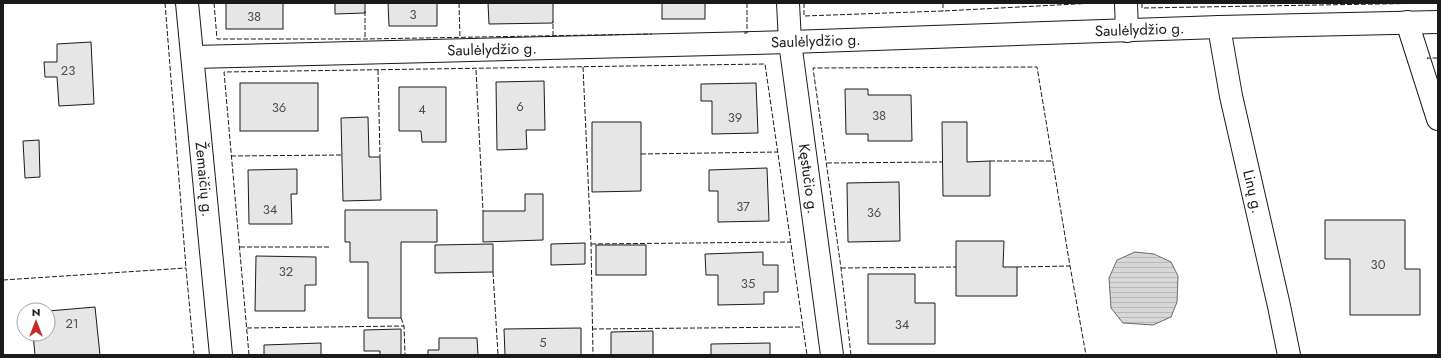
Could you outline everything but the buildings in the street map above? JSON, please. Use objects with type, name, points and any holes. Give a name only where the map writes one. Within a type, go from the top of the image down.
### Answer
[{"type":"street","name":"Žemaičių g.","points":[[187,3],[221,355]]},
{"type":"street","name":"Kęstučio g.","points":[[788,3],[790,42],[832,355]]},
{"type":"street","points":[[1126,3],[1127,31]]},
{"type":"street","points":[[1407,22],[1438,119]]},
{"type":"street","name":"Saulėlydžio g.","points":[[193,57],[790,42],[1219,27],[1438,22]]},
{"type":"street","name":"Linų g.","points":[[1219,27],[1231,96],[1280,306],[1289,355]]},
{"type":"shaded area","points":[[1135,252],[1154,254],[1171,262],[1178,276],[1177,302],[1171,317],[1153,325],[1123,323],[1111,308],[1109,278],[1117,260]]},
{"type":"fence","points":[[3,3],[13,3]]},
{"type":"fence","points":[[165,3],[186,268]]},
{"type":"fence","points":[[214,3],[217,39],[365,39],[652,34]]},
{"type":"fence","points":[[459,3],[460,38]]},
{"type":"fence","points":[[744,33],[747,33],[747,3]]},
{"type":"fence","points":[[804,3],[804,16],[943,11],[1095,3]]},
{"type":"fence","points":[[943,3],[943,11]]},
{"type":"fence","points":[[1142,3],[1142,8],[1438,3]]},
{"type":"fence","points":[[365,11],[365,39]]},
{"type":"fence","points":[[553,21],[553,36]]},
{"type":"fence","points":[[1428,59],[1427,58],[1438,58]]},
{"type":"fence","points":[[249,355],[224,72],[765,64],[807,355]]},
{"type":"fence","points":[[583,67],[591,244],[593,355]]},
{"type":"fence","points":[[851,355],[841,268],[813,68],[1037,67],[1086,355]]},
{"type":"fence","points":[[378,70],[380,157]]},
{"type":"fence","points":[[476,70],[483,211]]},
{"type":"fence","points":[[641,154],[778,152]]},
{"type":"fence","points":[[231,156],[342,155]]},
{"type":"fence","points":[[990,161],[1052,161]]},
{"type":"fence","points":[[827,163],[943,162]]},
{"type":"fence","points":[[591,244],[791,242]]},
{"type":"fence","points":[[240,247],[331,247]]},
{"type":"fence","points":[[1017,267],[1070,266]]},
{"type":"fence","points":[[841,268],[956,267]]},
{"type":"fence","points":[[3,280],[186,268],[194,355]]},
{"type":"fence","points":[[493,272],[498,355]]},
{"type":"fence","points":[[401,318],[404,326],[405,355]]},
{"type":"fence","points":[[247,328],[404,326]]},
{"type":"fence","points":[[592,329],[803,327]]}]
